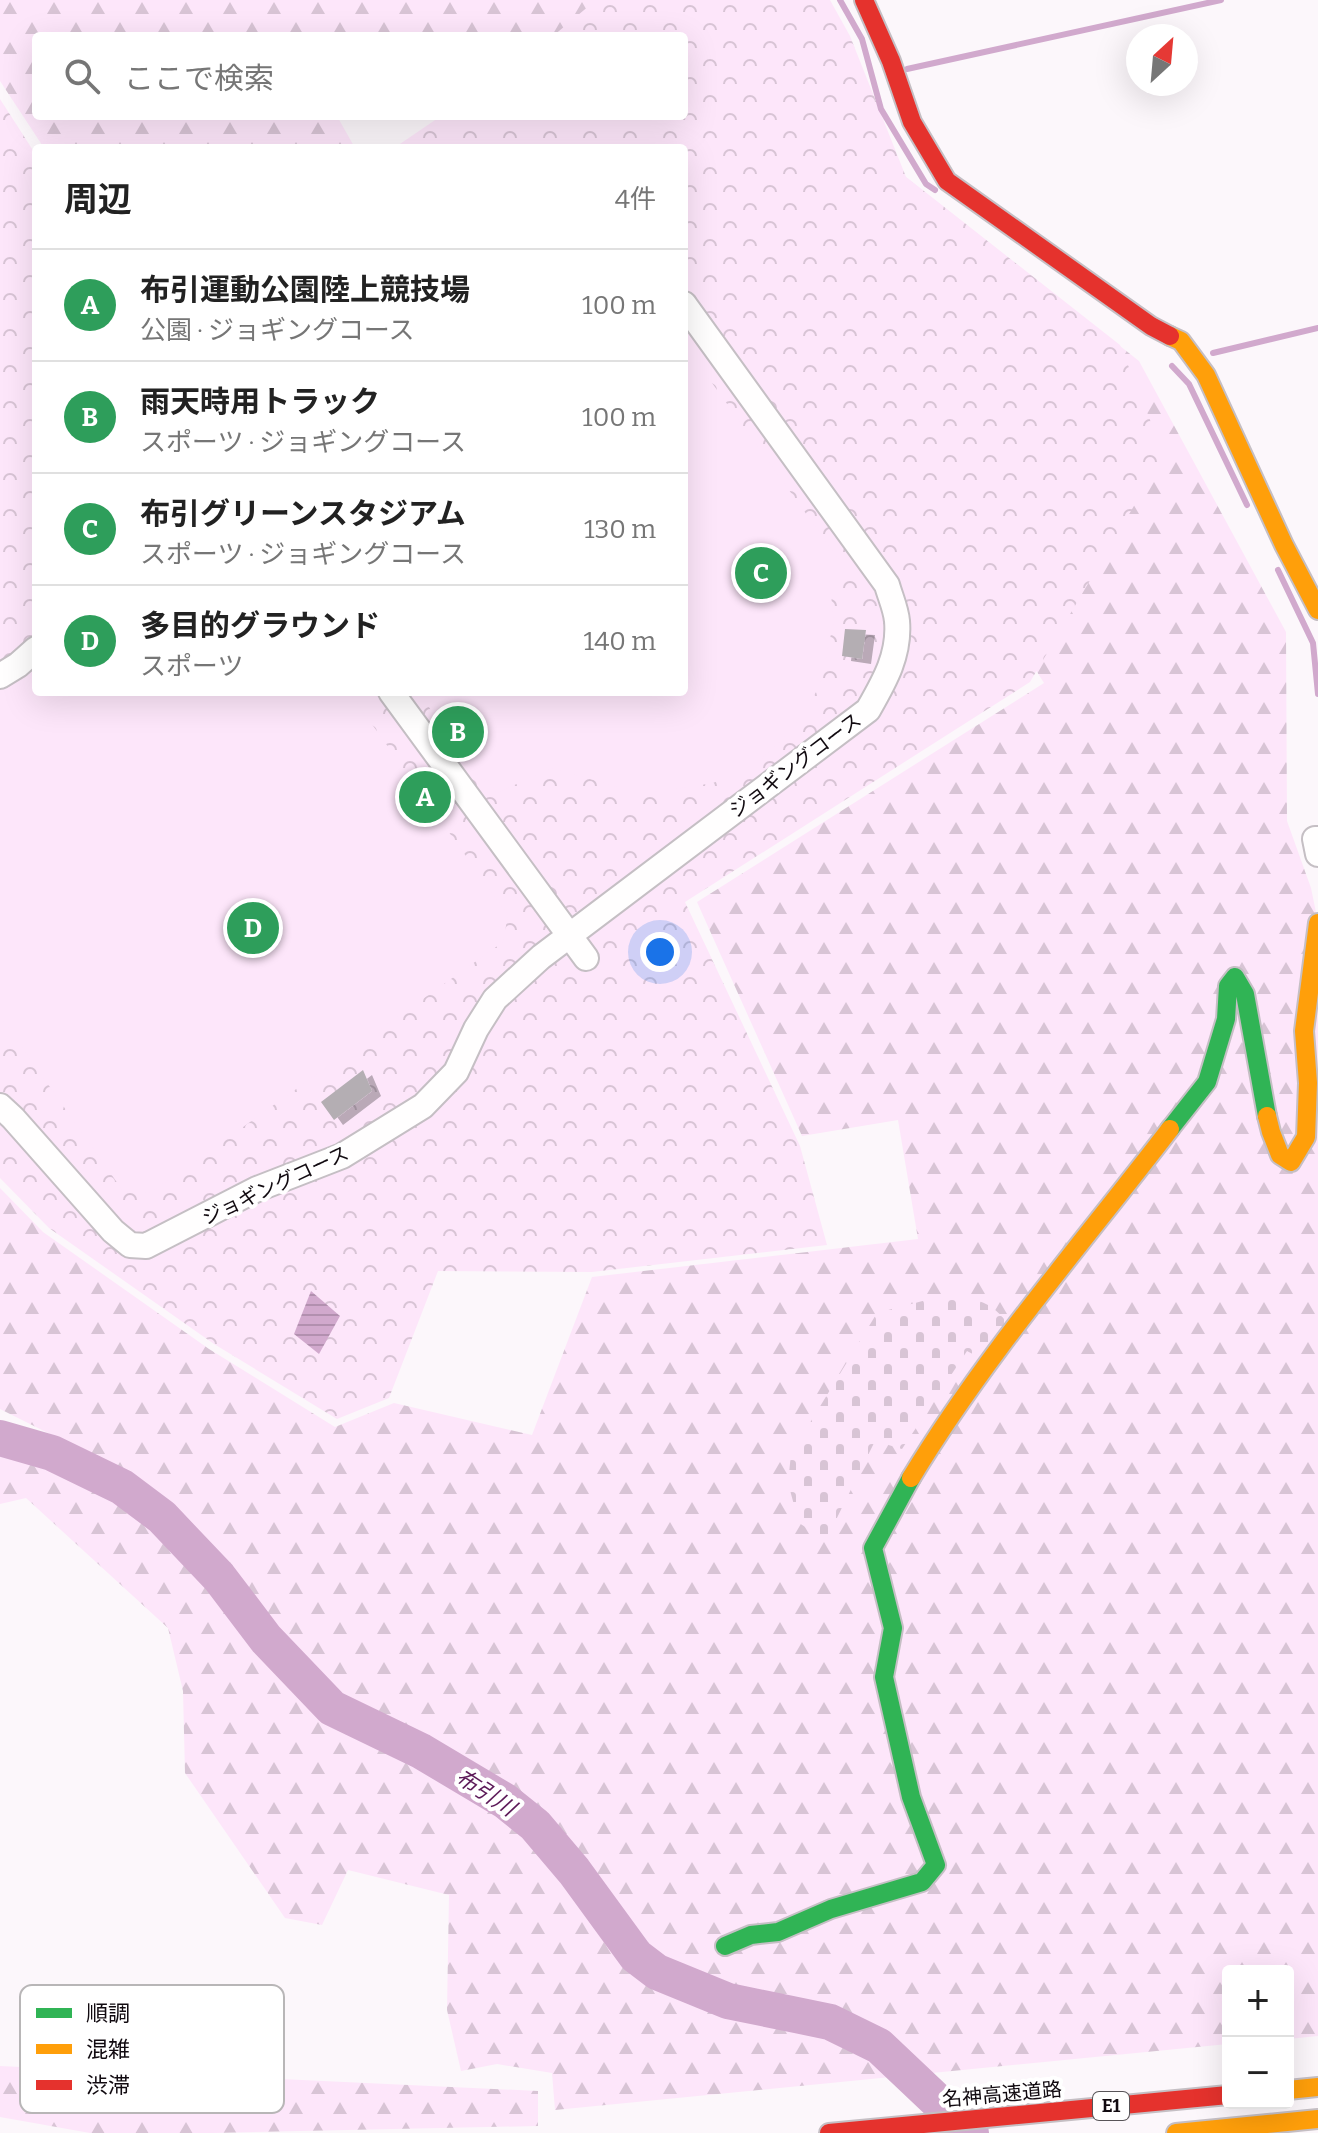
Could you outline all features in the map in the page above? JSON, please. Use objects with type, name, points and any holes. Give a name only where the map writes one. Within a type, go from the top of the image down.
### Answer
[{"type":"main road","points":[[864,0],[891,61],[912,122],[947,181],[1151,326],[1181,341],[1206,375],[1284,545],[1318,610]]},
{"type":"main road","points":[[725,1946],[751,1935],[778,1932],[831,1909],[922,1882],[936,1865],[911,1797],[884,1677],[893,1628],[873,1548],[923,1458],[1003,1343],[1207,1082],[1226,1019],[1228,986],[1235,977],[1245,994],[1271,1132],[1280,1155],[1291,1162],[1306,1137],[1308,1083],[1304,1031],[1318,923]]},
{"type":"main road","points":[[1294,2089],[1318,2087]]},
{"type":"main road","name":"名神高速道路","points":[[829,2133],[1222,2096]]},
{"type":"main road","points":[[1176,2133],[1318,2119]]},
{"type":"street","name":"ジョギングコース","points":[[0,1106],[113,1231],[130,1245],[146,1246],[257,1189],[342,1156],[423,1106],[456,1072],[476,1029],[495,999],[541,957],[868,710],[897,650],[897,619],[887,585],[688,310]]},
{"type":"street","points":[[0,676],[32,653]]},
{"type":"street","points":[[394,696],[586,958]]},
{"type":"street","points":[[1318,839],[1315,839],[1318,854]]},
{"type":"green space","points":[[0,0],[777,0],[906,177],[1139,361],[1286,632],[1287,821],[1311,888],[1318,922],[1318,2036],[1294,2038],[1294,1965],[1222,1965],[1222,2045],[555,2110],[552,2073],[497,2064],[461,2071],[447,2010],[449,1895],[348,1870],[322,1925],[285,1918],[185,1773],[183,1691],[168,1628],[26,1498],[0,1504],[0,1426],[58,1438],[0,1409],[0,1188],[43,1232],[209,1349],[335,1427],[394,1403],[532,1435],[592,1277],[918,1239],[898,1120],[802,1136],[697,902],[1044,683],[953,539],[688,154],[688,144],[684,144],[684,120],[688,120],[688,32],[32,32],[32,120],[339,120],[353,144],[41,144],[0,81]]},
{"type":"green space","points":[[596,0],[830,0],[850,36],[906,177],[1120,345],[1164,455],[1030,682],[685,902],[800,1146],[827,1245],[592,1272],[438,1271],[389,1398],[337,1419],[214,1344],[49,1228],[0,1178],[0,99],[32,149],[32,696],[688,696],[688,144],[400,144],[435,120],[688,120],[688,32],[558,32]]},
{"type":"green space","points":[[688,350],[845,568],[829,579],[834,620],[820,686],[790,732],[755,765],[713,783],[655,792],[618,787],[551,768],[497,793],[487,779],[483,782],[421,696],[688,696]]},
{"type":"green space","points":[[32,661],[32,696],[352,696],[508,915],[503,942],[150,1193],[123,1191],[0,1016],[0,684]]},
{"type":"green space","points":[[934,1298],[975,1300],[992,1307],[1008,1324],[984,1360],[967,1351],[902,1449],[875,1441],[826,1540],[799,1523],[788,1483],[791,1454],[877,1313]]},
{"type":"green space","points":[[0,2066],[20,2067],[20,2113],[284,2113],[284,2079],[538,2091],[538,2126],[90,2133],[0,2117]]},
{"type":"shaded area","points":[[311,1291],[340,1316],[319,1354],[294,1334]]},
{"type":"building","points":[[845,629],[866,630],[862,659],[842,656]]},
{"type":"building","points":[[363,1070],[372,1091],[334,1120],[321,1102]]},
{"type":"waterway","points":[[840,0],[862,39],[881,109],[926,184],[935,190]]},
{"type":"waterway","points":[[907,69],[1221,0]]},
{"type":"waterway","points":[[1213,353],[1318,328]]},
{"type":"waterway","points":[[1172,366],[1189,384],[1247,505]]},
{"type":"waterway","points":[[1278,570],[1313,643],[1318,694]]},
{"type":"waterway","name":"布引川","points":[[0,1438],[52,1453],[122,1487],[162,1517],[219,1577],[266,1639],[332,1708],[421,1751],[505,1801],[535,1825],[574,1871],[636,1956],[657,1972],[728,2001],[830,2022],[879,2046],[971,2133]]},
{"type":"traffic: fast","points":[[1170,1129],[1207,1082],[1226,1019],[1228,986],[1235,977],[1245,994],[1267,1116]]},
{"type":"traffic: fast","points":[[725,1946],[751,1935],[778,1932],[831,1909],[922,1882],[936,1865],[911,1797],[884,1677],[893,1628],[873,1548],[911,1478]]},
{"type":"traffic: slow","points":[[1170,336],[1181,341],[1206,375],[1284,545],[1318,610]]},
{"type":"traffic: slow","points":[[1267,1116],[1280,1155],[1291,1162],[1306,1137],[1308,1083],[1304,1031],[1318,923]]},
{"type":"traffic: slow","points":[[911,1478],[1003,1343],[1170,1129]]},
{"type":"traffic: slow","points":[[1294,2089],[1318,2087]]},
{"type":"traffic: slow","points":[[1176,2133],[1318,2119]]},
{"type":"traffic: jam","points":[[864,0],[891,61],[912,122],[947,181],[1151,326],[1170,336]]},
{"type":"traffic: jam","points":[[829,2133],[1222,2096]]},
{"type":"place","name":"布引グリーンスタジアム","points":[[761,573]]},
{"type":"place","name":"雨天時用トラック","points":[[458,732]]},
{"type":"place","name":"布引運動公園陸上競技場","points":[[425,797]]},
{"type":"place","name":"多目的グラウンド","points":[[253,928]]}]
